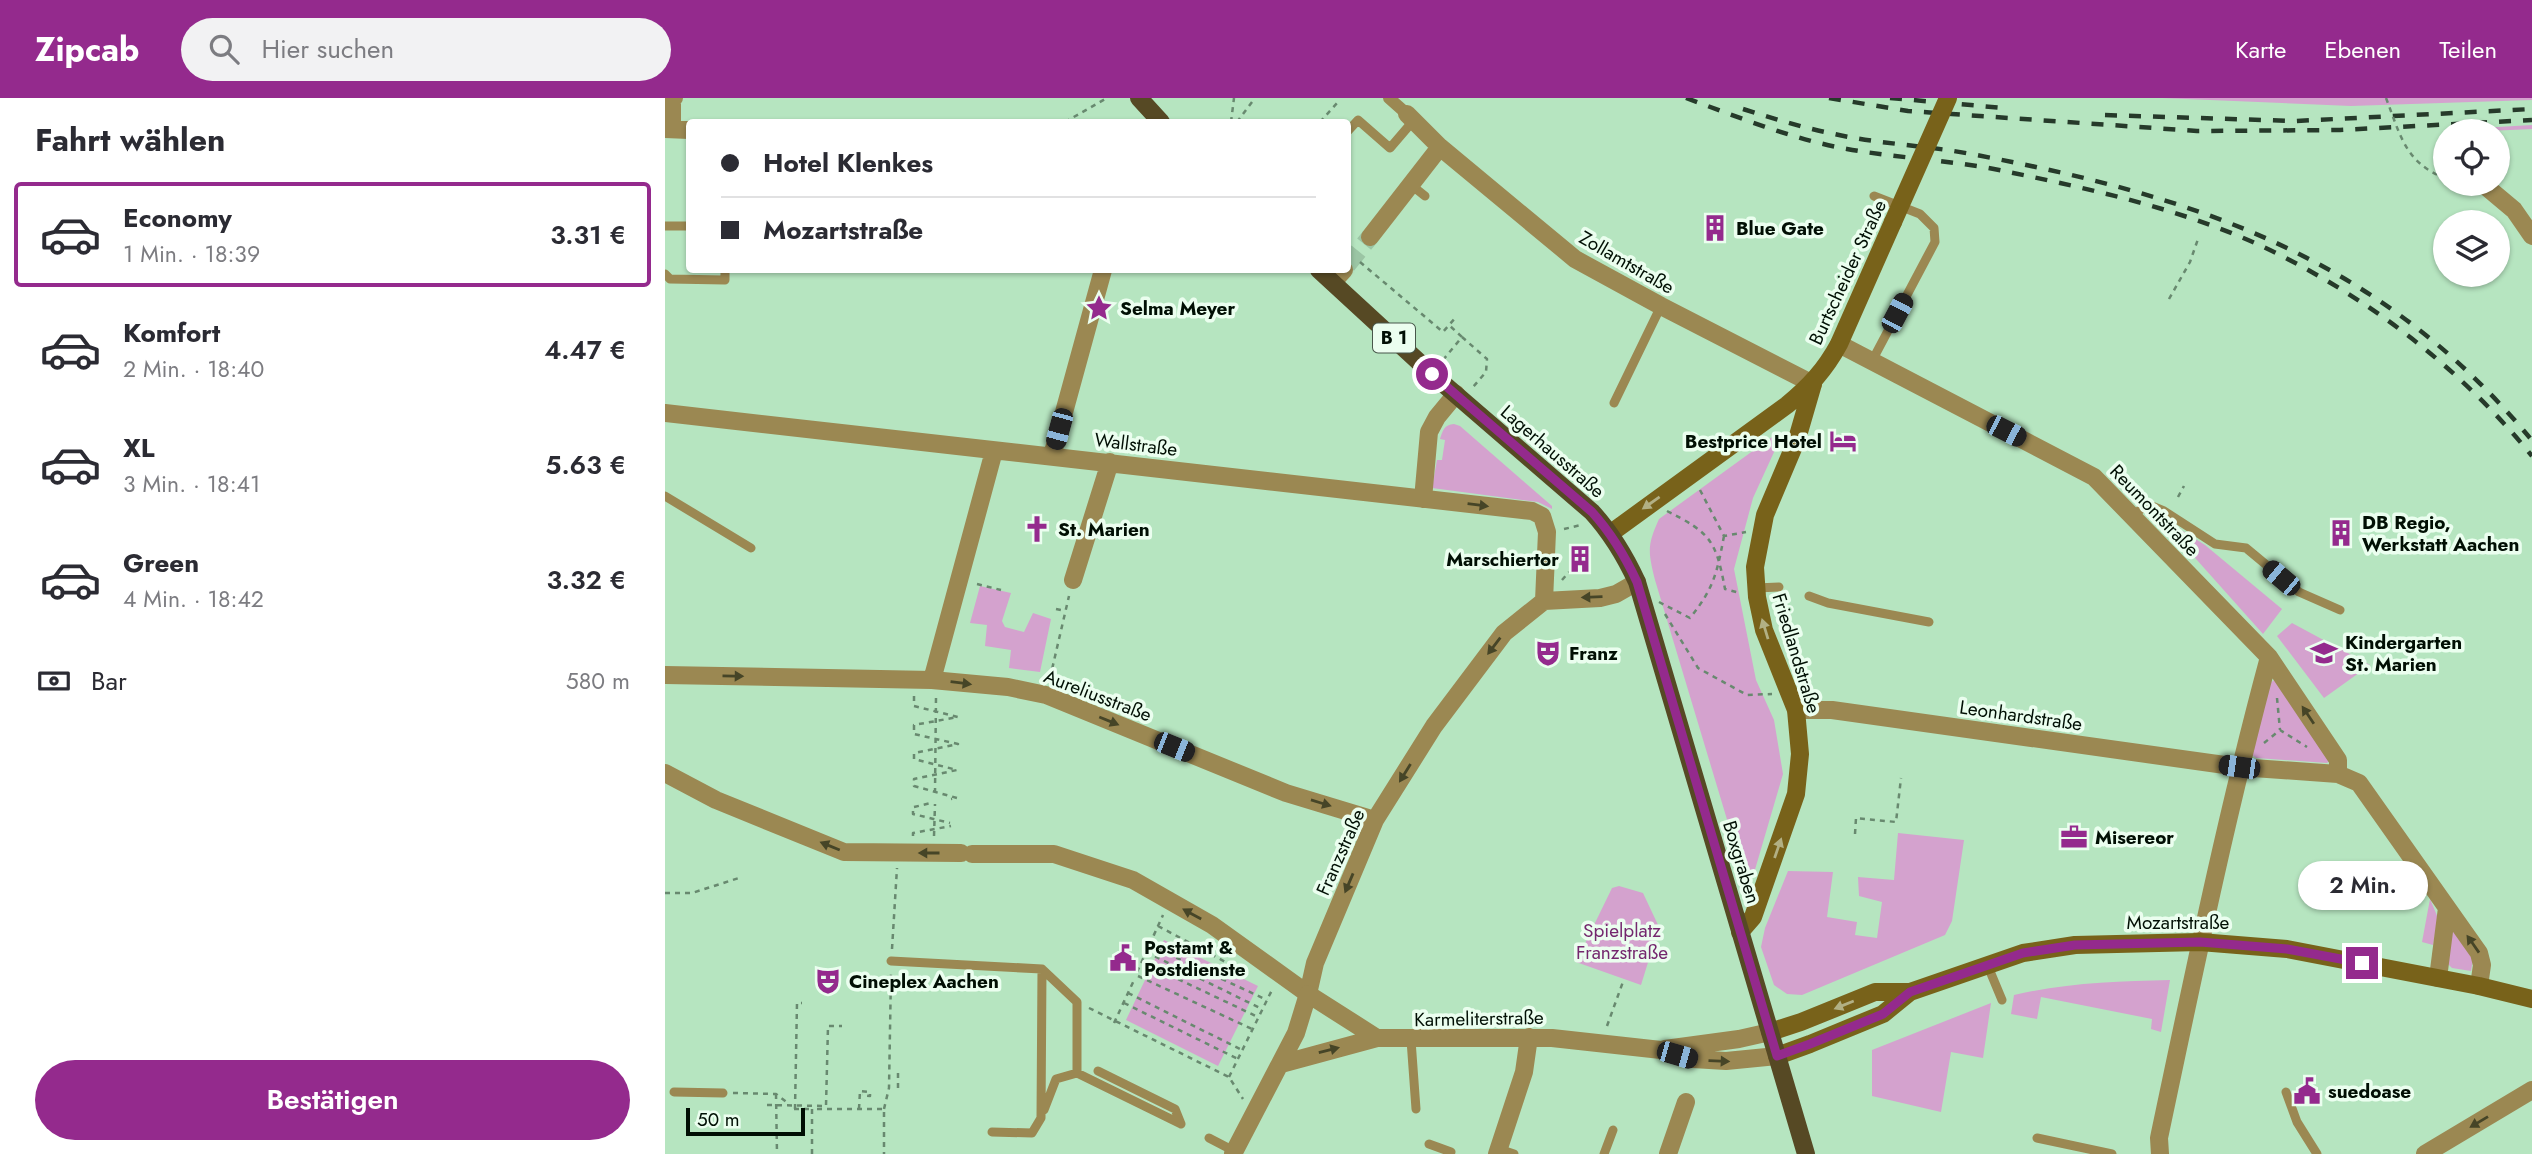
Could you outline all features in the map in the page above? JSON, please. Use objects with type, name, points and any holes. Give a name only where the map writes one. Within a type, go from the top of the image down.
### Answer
[{"type":"main road","points":[[1139,98],[1158,119]]},
{"type":"main road","name":"Burtscheider Straße","points":[[1611,533],[1813,384],[1839,344],[1948,98]]},
{"type":"main road","name":"Lagerhausstraße","points":[[1347,273],[1459,397],[1592,512],[1611,533],[1637,582]]},
{"type":"main road","name":"Friedlandstraße","points":[[1741,932],[1753,917],[1797,794],[1800,754],[1796,710],[1764,630],[1755,567],[1766,515],[1797,439],[1813,384]]},
{"type":"main road","name":"Boxgraben","points":[[1637,582],[1806,1154]]},
{"type":"main road","name":"Mozartstraße","points":[[1777,1056],[1883,1014],[1910,992],[2023,953],[2075,945],[2200,942],[2287,949],[2479,985],[2532,999]]},
{"type":"main road","name":"Mozartstraße","points":[[1770,1031],[1801,1022],[1875,992],[1910,992]]},
{"type":"street","points":[[674,98],[675,130]]},
{"type":"street","name":"Zollamtstraße","points":[[1389,98],[1440,147],[1575,258],[1661,306],[1813,384]]},
{"type":"street","points":[[1370,237],[1440,147]]},
{"type":"street","points":[[2497,196],[2514,210],[2532,236]]},
{"type":"street","points":[[1052,456],[1102,273]]},
{"type":"street","name":"Reumontstraße","points":[[1839,344],[2085,471],[2105,486],[2269,657],[2339,760],[2338,774]]},
{"type":"street","points":[[1423,499],[1429,432],[1437,417],[1459,397]]},
{"type":"street","name":"Wallstraße","points":[[665,413],[1532,512],[1542,516],[1547,532]]},
{"type":"street","points":[[932,680],[994,451]]},
{"type":"street","points":[[1073,580],[1110,462]]},
{"type":"street","points":[[1547,532],[1544,601],[1600,598],[1616,594],[1637,582]]},
{"type":"street","name":"Franzstraße","points":[[1233,1152],[1255,1116],[1296,1033],[1315,963],[1375,820],[1434,726],[1504,633],[1544,601]]},
{"type":"street","points":[[2160,1154],[2159,1138],[2200,942],[2241,760],[2269,657]]},
{"type":"street","name":"Aureliusstraße","points":[[665,675],[913,679],[1027,690],[1046,695],[1286,793],[1375,820]]},
{"type":"street","name":"Leonhardstraße","points":[[1796,710],[1832,710],[2338,774]]},
{"type":"street","name":"Karmeliterstraße","points":[[665,773],[716,800],[844,852],[1054,855],[1133,880],[1212,925],[1308,994],[1377,1038],[1411,1040],[1529,1037],[1582,1040],[1726,1062],[1777,1056]]},
{"type":"street","points":[[2338,774],[2359,783],[2479,953],[2482,965],[2479,985]]},
{"type":"street","points":[[2438,978],[2447,908]]},
{"type":"street","name":"Karmeliterstraße","points":[[1661,1050],[1739,1039],[1770,1031]]},
{"type":"street","points":[[1503,1152],[1524,1072],[1529,1037]]},
{"type":"street","points":[[1281,1064],[1377,1038]]},
{"type":"street","points":[[2425,1154],[2532,1090]]},
{"type":"street","points":[[1668,1154],[1686,1102]]},
{"type":"lane","points":[[1351,128],[1358,120],[1391,148],[1411,117]]},
{"type":"lane","points":[[1410,184],[1426,196]]},
{"type":"lane","points":[[1872,361],[1935,242],[1934,228],[1920,214],[1874,196]]},
{"type":"lane","points":[[665,226],[686,226]]},
{"type":"lane","points":[[665,274],[670,279],[725,280],[725,273]]},
{"type":"lane","points":[[1615,403],[1661,306]]},
{"type":"lane","points":[[665,496],[751,548]]},
{"type":"lane","points":[[2133,516],[2147,504],[2164,511],[2215,544],[2246,548],[2299,593],[2340,610]]},
{"type":"lane","points":[[1757,593],[1779,587]]},
{"type":"lane","points":[[1809,596],[1828,603],[1929,622]]},
{"type":"lane","points":[[891,961],[1042,969],[1077,1002],[1076,1073]]},
{"type":"lane","points":[[1987,964],[2002,1000]]},
{"type":"lane","points":[[1041,1118],[1042,969]]},
{"type":"lane","points":[[1411,1040],[1416,1109]]},
{"type":"lane","points":[[992,1132],[1032,1133],[1041,1118],[1056,1079],[1076,1073],[1181,1124],[1175,1109],[1098,1071]]},
{"type":"lane","points":[[674,1092],[723,1093]]},
{"type":"lane","points":[[2286,1092],[2297,1122],[2317,1154]]},
{"type":"lane","points":[[1159,1114],[1163,1103]]},
{"type":"lane","points":[[1604,1154],[1613,1130]]},
{"type":"lane","points":[[1209,1138],[1233,1152]]},
{"type":"lane","points":[[2037,1138],[2112,1154]]},
{"type":"lane","points":[[1429,1144],[1451,1152]]},
{"type":"path","points":[[1070,119],[1107,98]]},
{"type":"path","points":[[1231,119],[1234,98]]},
{"type":"path","points":[[1239,119],[1255,98]]},
{"type":"path","points":[[2386,98],[2403,144],[2415,161],[2433,173]]},
{"type":"path","points":[[1323,119],[1338,102]]},
{"type":"path","points":[[2169,299],[2190,262],[2198,239]]},
{"type":"path","points":[[1349,273],[1443,332],[1456,317]]},
{"type":"path","points":[[1449,325],[1487,359],[1486,372],[1459,397]]},
{"type":"path","points":[[1452,349],[1462,337]]},
{"type":"path","points":[[2178,497],[2184,486]]},
{"type":"path","points":[[1699,488],[1724,536],[1716,578],[1706,598],[1690,618],[1656,600],[1698,668],[1747,695],[1789,692]]},
{"type":"path","points":[[1664,510],[1697,526],[1717,552],[1724,589],[1757,593]]},
{"type":"path","points":[[1547,532],[1580,527],[1592,512]]},
{"type":"path","points":[[1724,536],[1763,528]]},
{"type":"path","points":[[958,580],[1000,590]]},
{"type":"path","points":[[1046,695],[1073,580]]},
{"type":"path","points":[[1056,609],[1065,611]]},
{"type":"path","points":[[913,679],[914,706],[958,717],[914,725],[914,734],[958,744],[914,753],[914,759],[957,770],[914,779],[914,786],[957,798],[951,799]]},
{"type":"path","points":[[935,706],[935,792]]},
{"type":"path","points":[[2241,760],[2280,730],[2310,748]]},
{"type":"path","points":[[1855,834],[1856,818],[1896,822],[1901,778]]},
{"type":"path","points":[[904,854],[913,833],[935,832],[950,825],[935,819],[913,814],[913,809],[933,804],[935,819],[935,832]]},
{"type":"path","points":[[665,894],[692,893],[742,877]]},
{"type":"path","points":[[1114,1023],[1169,901]]},
{"type":"path","points":[[1158,926],[1250,974]]},
{"type":"path","points":[[1149,945],[1266,1000]]},
{"type":"path","points":[[1146,952],[1262,1009]]},
{"type":"path","points":[[1142,961],[1258,1017]]},
{"type":"path","points":[[1136,975],[1252,1029]]},
{"type":"path","points":[[1613,1009],[1624,979]]},
{"type":"path","points":[[1229,1077],[1273,987]]},
{"type":"path","points":[[1128,993],[1242,1050]]},
{"type":"path","points":[[1077,1002],[1114,1023],[1229,1077],[1255,1116]]},
{"type":"path","points":[[795,1109],[797,1003],[802,1003]]},
{"type":"path","points":[[1123,1003],[1238,1059]]},
{"type":"path","points":[[767,1105],[826,1106],[828,1026],[842,1026]]},
{"type":"path","points":[[890,1071],[900,1071],[898,1088]]},
{"type":"path","points":[[884,1154],[884,1109],[889,1088]]},
{"type":"path","points":[[859,1109],[860,1091],[870,1092],[870,1096],[862,1095]]},
{"type":"path","points":[[723,1093],[776,1094],[795,1109],[884,1109]]},
{"type":"path","points":[[776,1094],[777,1154]]},
{"type":"path","points":[[812,1109],[812,1154]]},
{"type":"green space","points":[[2162,98],[2532,98],[2532,100],[2351,106]]},
{"type":"green space","points":[[2532,125],[2532,129],[2510,130],[2510,126]]},
{"type":"green space","points":[[1454,424],[1460,426],[1552,506],[1552,509],[1538,502],[1432,488],[1437,460],[1442,460],[1445,440],[1440,439],[1441,436],[1446,427]]},
{"type":"green space","points":[[1772,437],[1780,439],[1753,498],[1734,569],[1756,680],[1774,720],[1783,774],[1754,873],[1744,876],[1655,580],[1650,549],[1659,519]]},
{"type":"green space","points":[[2165,520],[2205,545],[2282,609],[2263,634],[2180,541]]},
{"type":"green space","points":[[980,586],[1011,593],[1002,621],[1005,627],[1024,632],[1033,613],[1051,619],[1040,672],[1009,668],[1011,650],[985,646],[987,625],[970,623]]},
{"type":"green space","points":[[2292,623],[2370,665],[2324,698],[2277,636]]},
{"type":"green space","points":[[2275,679],[2330,760],[2327,763],[2256,758],[2251,754],[2267,686]]},
{"type":"green space","points":[[1898,833],[1964,840],[1952,921],[1945,935],[1802,995],[1787,994],[1774,985],[1761,947],[1765,928],[1788,871],[1833,872],[1827,917],[1857,922],[1855,935],[1877,938],[1882,902],[1859,896],[1858,877],[1894,880]]},
{"type":"green space","name":"Spielplatz Franzstraße","points":[[1619,886],[1643,893],[1659,927],[1641,985],[1576,962],[1612,888]]},
{"type":"green space","points":[[2430,899],[2438,918],[2433,945],[2422,942]]},
{"type":"green space","points":[[2452,927],[2473,959],[2471,971],[2452,968],[2447,963]]},
{"type":"green space","points":[[1164,940],[1258,986],[1218,1066],[1126,1020]]},
{"type":"green space","points":[[2170,980],[2161,1032],[2151,1029],[2152,1019],[2041,997],[2037,1019],[2011,1014],[2014,995],[2092,983]]},
{"type":"green space","points":[[1991,1003],[1983,1058],[1951,1052],[1941,1112],[1872,1096],[1872,1050]]},
{"type":"tunnel","points":[[1351,260],[1370,237]]},
{"type":"railway","points":[[1686,98],[1765,127],[1826,145],[1980,167],[2069,185],[2173,212],[2240,237],[2309,271],[2380,315],[2476,394],[2532,456]]},
{"type":"railway","points":[[1829,98],[1908,111],[2197,131],[2340,130],[2532,120]]},
{"type":"railway","points":[[1890,98],[2004,108]]},
{"type":"railway","points":[[1743,109],[1847,137],[1936,148],[2053,171],[2132,191],[2207,215],[2278,244],[2346,280],[2411,323],[2472,376],[2530,438]]},
{"type":"railway","points":[[2105,115],[2296,121],[2532,109]]},
{"type":"place","name":"Blue Gate","points":[[1715,228]]},
{"type":"place","name":"Selma Meyer","points":[[1099,308]]},
{"type":"place","name":"Bestprice Hotel","points":[[1843,441]]},
{"type":"place","name":"St. Marien","points":[[1037,529]]},
{"type":"place","name":"DB Regio, Werkstatt Aachen","points":[[2341,533]]},
{"type":"place","name":"Marschiertor","points":[[1580,559]]},
{"type":"place","name":"Franz","points":[[1548,653]]},
{"type":"place","name":"Kindergarten St. Marien","points":[[2324,653]]},
{"type":"place","name":"Misereor","points":[[2074,837]]},
{"type":"place","name":"Postamt & Postdienste","points":[[1123,958]]},
{"type":"place","name":"Cineplex Aachen","points":[[828,981]]},
{"type":"place","name":"suedoase","points":[[2307,1091]]},
{"type":"route","points":[[1432,374],[1592,512],[1611,533],[1623,552],[1637,582],[1777,1056],[1883,1014],[1910,992],[2023,953],[2075,945],[2200,942],[2287,949],[2362,963]]}]
